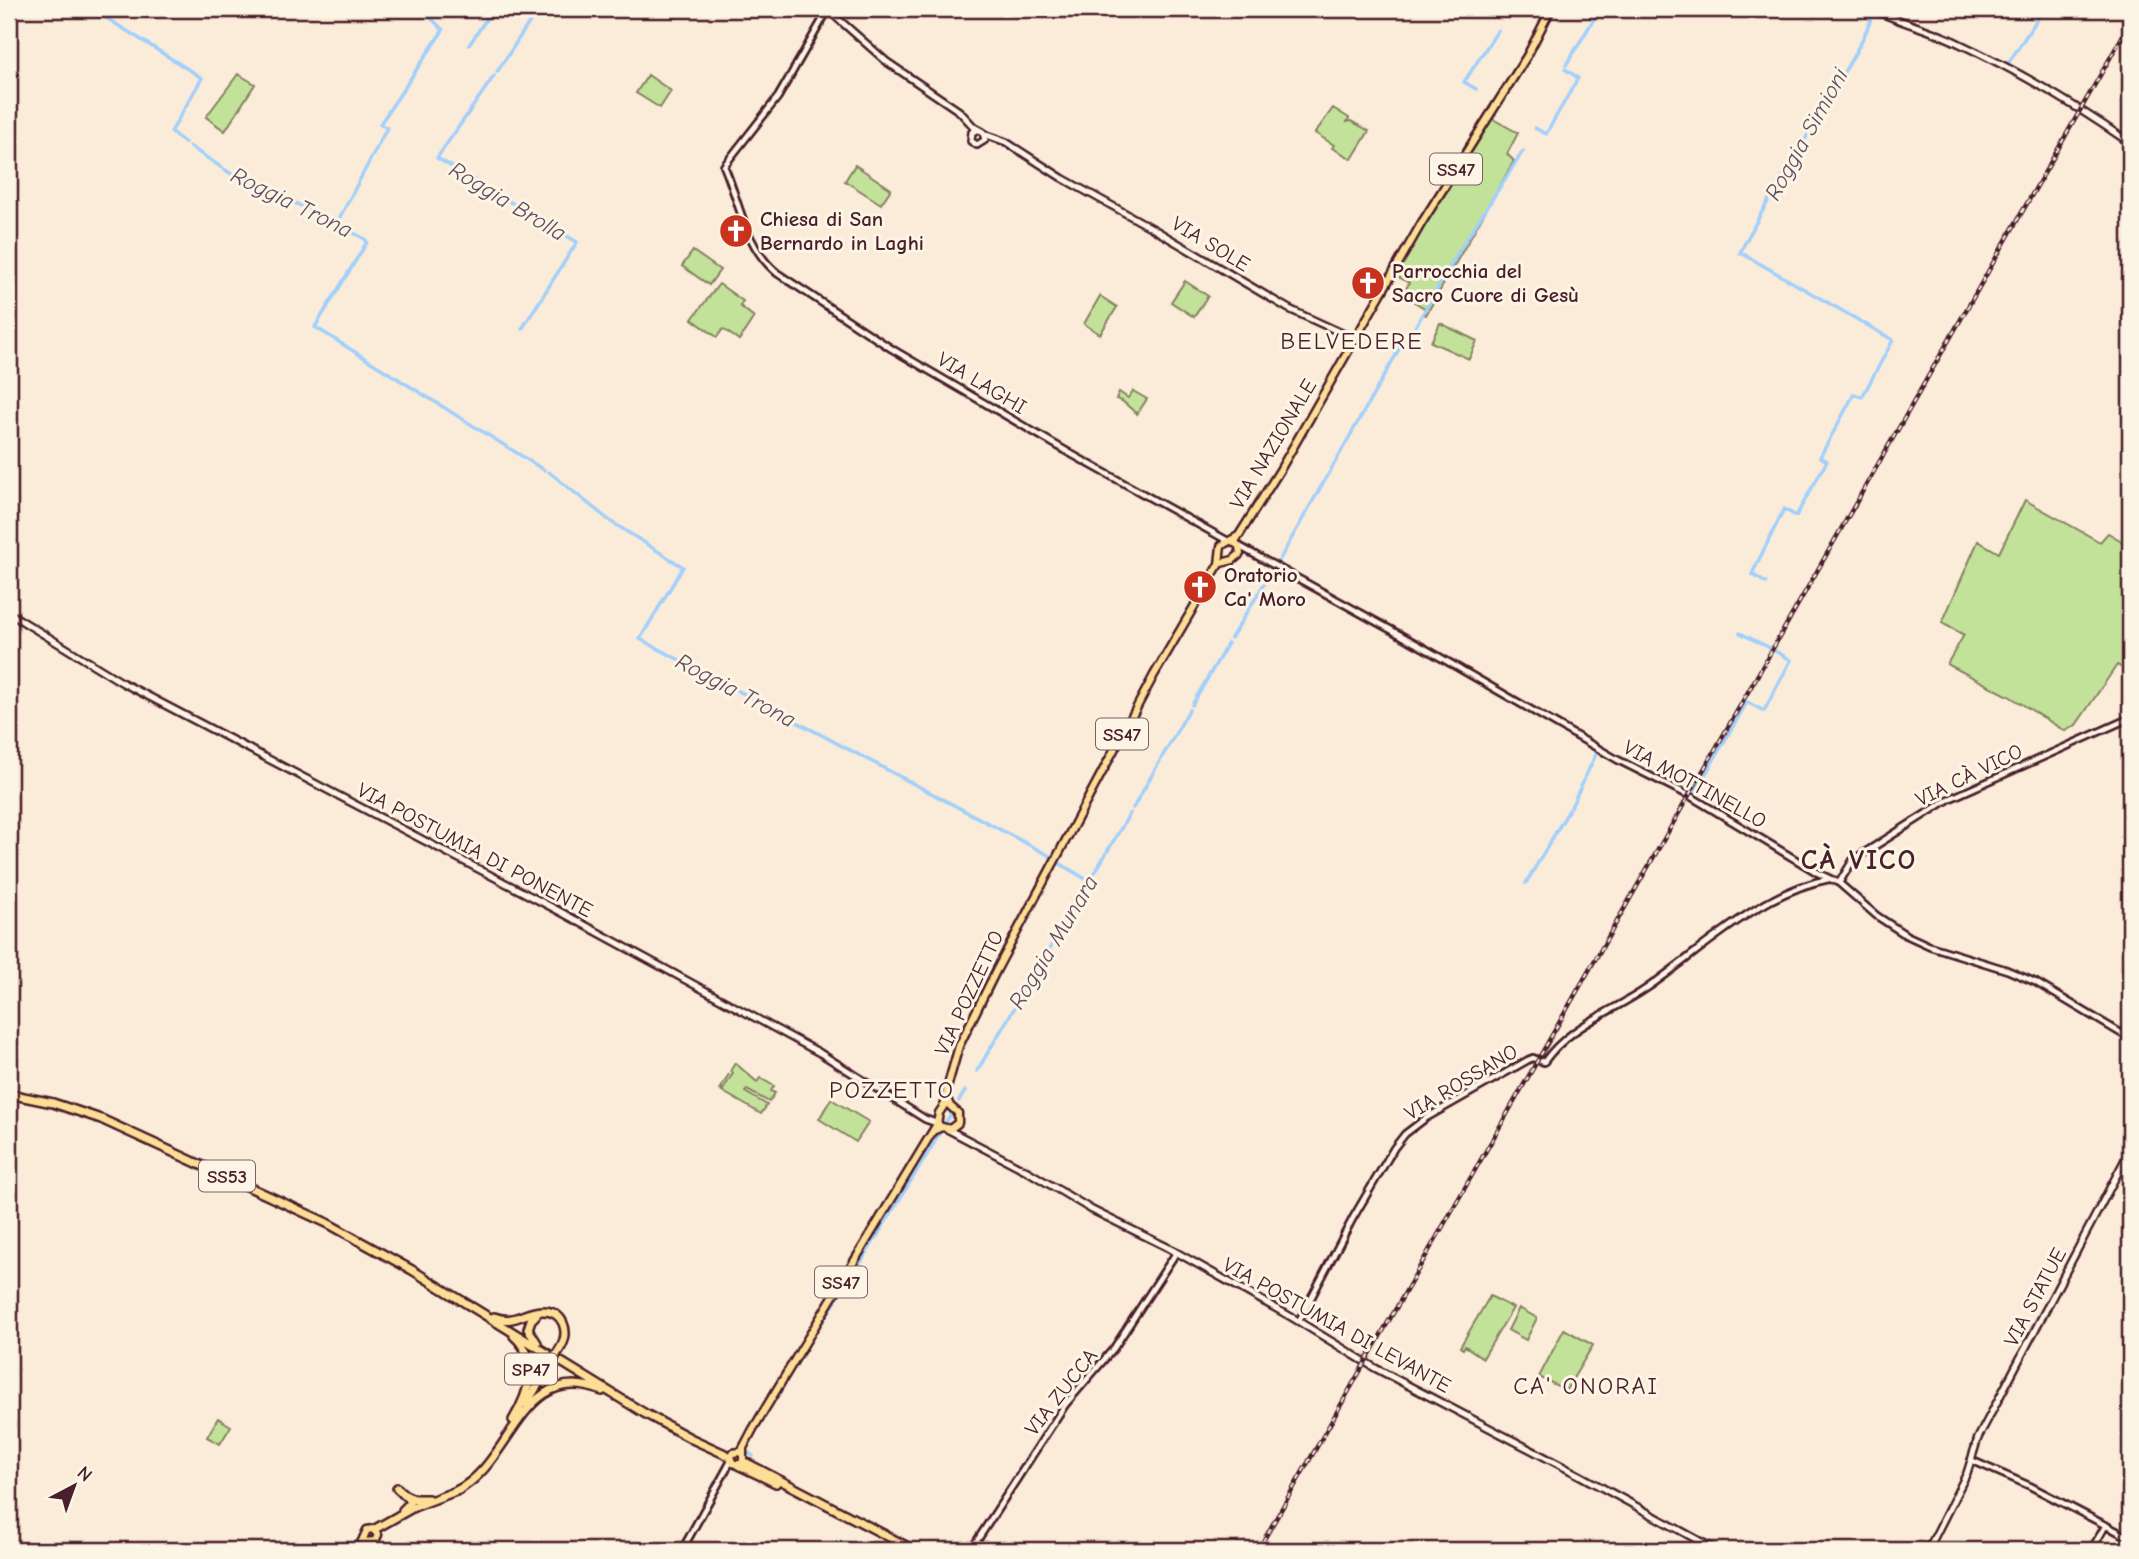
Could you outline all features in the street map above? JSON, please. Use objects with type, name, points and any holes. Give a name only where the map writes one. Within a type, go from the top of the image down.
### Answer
[{"type":"highway","name":"SS53","points":[[9,1094],[66,1107],[122,1128],[327,1223],[434,1283],[644,1413],[692,1439],[737,1458]]},
{"type":"highway","points":[[434,1283],[503,1320],[547,1312]]},
{"type":"highway","name":"SP47","points":[[460,1299],[515,1337],[525,1348],[531,1365],[520,1408],[489,1464]]},
{"type":"highway","name":"SP47","points":[[489,1464],[550,1365],[561,1347],[565,1338],[565,1326],[559,1318],[547,1312],[538,1314],[531,1320],[528,1329],[531,1336],[587,1378]]},
{"type":"highway","name":"SP47","points":[[376,1531],[414,1507],[472,1482],[489,1464],[529,1406],[547,1391],[563,1385],[581,1385],[622,1399]]},
{"type":"highway","points":[[622,1399],[642,1417],[670,1433],[705,1451],[737,1458],[804,1488],[843,1514],[914,1550]]},
{"type":"highway","points":[[388,1522],[408,1506],[408,1499],[397,1488]]},
{"type":"highway","points":[[403,1494],[425,1500],[470,1488]]},
{"type":"main road","name":"VIA NAZIONALE","points":[[1237,543],[1350,348],[1349,337],[1361,330],[1422,224],[1527,56],[1551,9]]},
{"type":"main road","points":[[1873,9],[1945,37],[1992,60],[2081,109],[2130,144]]},
{"type":"main road","points":[[828,12],[889,64],[959,111],[984,134],[983,142]]},
{"type":"main road","points":[[968,121],[973,143],[979,145],[996,139]]},
{"type":"main road","points":[[971,134],[978,130]]},
{"type":"main road","name":"VIA SOLE","points":[[984,134],[1006,142],[1062,178],[1289,309],[1349,337]]},
{"type":"main road","name":"SS47","points":[[1237,543],[1236,559],[1219,564],[1221,550],[1237,543]]},
{"type":"main road","points":[[1221,550],[1227,560]]},
{"type":"main road","name":"VIA POZZETTO","points":[[737,1458],[930,1134],[940,1123],[964,1036],[1030,906],[1154,675],[1219,564]]},
{"type":"main road","name":"VIA POSTUMIA DI PONENTE","points":[[9,613],[123,683],[557,910],[820,1053],[927,1120]]},
{"type":"main road","points":[[946,1097],[959,1116],[956,1126],[961,1136]]},
{"type":"main road","points":[[943,1109],[952,1108]]},
{"type":"main road","points":[[927,1120],[940,1123]]},
{"type":"main road","points":[[927,1120],[930,1134]]},
{"type":"main road","name":"VIA POZZETTO","points":[[940,1123],[956,1126]]},
{"type":"main road","name":"VIA POSTUMIA DI LEVANTE","points":[[940,1123],[1029,1171],[1092,1210],[1299,1321],[1375,1368],[1716,1550]]},
{"type":"main road","name":"VIA STATUE","points":[[1928,1550],[1971,1460],[1978,1438],[2130,1150]]},
{"type":"main road","name":"SP47","points":[[368,1529],[376,1531],[375,1541],[365,1540],[368,1529]]},
{"type":"main road","points":[[350,1550],[365,1540]]},
{"type":"street","name":"VIA LAGHI","points":[[828,12],[778,97],[724,166],[750,239],[761,258],[782,277],[892,349],[1073,455],[1220,537],[1237,543]]},
{"type":"street","points":[[1220,537],[1221,550]]},
{"type":"street","name":"VIA MOTTINELLO","points":[[1237,543],[1618,760],[1690,796],[1839,883],[1877,916],[1906,935],[1930,946],[2007,970],[2035,982],[2130,1038]]},
{"type":"street","name":"VIA CÀ VICO","points":[[1839,883],[1853,860],[1949,799],[2130,718]]},
{"type":"street","points":[[1816,881],[1818,873]]},
{"type":"street","name":"VIA ROSSANO","points":[[1299,1321],[1394,1148],[1415,1125],[1528,1060],[1533,1058],[1544,1062],[1558,1044],[1574,1031],[1645,989],[1723,931],[1787,893],[1827,878]]},
{"type":"street","name":"VIA ZUCCA","points":[[971,1550],[1065,1405],[1114,1348],[1176,1253]]},
{"type":"street","points":[[682,1550],[737,1458]]},
{"type":"street","points":[[1971,1460],[2029,1486],[2130,1538]]},
{"type":"street","points":[[2091,1550],[2106,1525]]},
{"type":"green space","points":[[238,74],[255,84],[225,131],[206,117]]},
{"type":"green space","points":[[648,75],[671,91],[660,108],[636,93]]},
{"type":"green space","points":[[1333,108],[1349,118],[1347,122],[1351,121],[1369,131],[1352,159],[1332,148],[1334,145],[1315,133]]},
{"type":"green space","points":[[1491,118],[1518,133],[1507,154],[1514,161],[1426,315],[1426,309],[1403,295],[1409,283],[1395,275]]},
{"type":"green space","points":[[855,165],[891,189],[881,204],[845,181]]},
{"type":"green space","points":[[693,251],[720,270],[709,285],[682,266]]},
{"type":"green space","points":[[1185,281],[1208,296],[1194,317],[1171,302]]},
{"type":"green space","points":[[719,284],[743,301],[740,306],[754,317],[739,340],[723,329],[717,337],[692,319]]},
{"type":"green space","points":[[1100,296],[1117,307],[1100,334],[1084,324]]},
{"type":"green space","points":[[1440,323],[1477,341],[1469,359],[1431,342]]},
{"type":"green space","points":[[1133,391],[1147,399],[1137,414],[1116,399],[1119,392],[1128,398]]},
{"type":"green space","points":[[2025,500],[2100,542],[2108,533],[2130,546],[2130,672],[2117,665],[2076,725],[2065,731],[2009,696],[1947,664],[1964,635],[1942,623],[1978,541],[1999,553]]},
{"type":"green space","points":[[735,1063],[757,1082],[760,1078],[774,1086],[771,1091],[775,1093],[769,1102],[747,1090],[745,1092],[767,1105],[761,1114],[720,1090],[723,1090],[733,1073],[731,1070]]},
{"type":"green space","points":[[831,1099],[869,1122],[856,1142],[819,1119]]},
{"type":"green space","points":[[1490,1296],[1513,1308],[1483,1358],[1465,1346],[1463,1349],[1460,1347]]},
{"type":"green space","points":[[1519,1308],[1537,1318],[1526,1340],[1508,1330]]},
{"type":"green space","points":[[1564,1329],[1593,1345],[1566,1390],[1539,1377]]},
{"type":"green space","points":[[218,1418],[231,1426],[220,1444],[207,1437]]},
{"type":"waterway","name":"Roggia Trona","points":[[92,9],[202,78],[171,132],[185,143]]},
{"type":"waterway","points":[[339,219],[387,128],[380,124],[443,30],[422,9]]},
{"type":"waterway","points":[[469,45],[493,9]]},
{"type":"waterway","name":"Roggia Brolla","points":[[497,72],[538,9]]},
{"type":"waterway","name":"Roggia Munara","points":[[1566,65],[1600,9]]},
{"type":"waterway","name":"Roggia Simioni","points":[[2007,65],[2044,9]]},
{"type":"waterway","name":"Roggia Simioni","points":[[1740,253],[1857,50],[1872,15]]},
{"type":"waterway","points":[[1476,89],[1464,82],[1498,30]]},
{"type":"waterway","name":"Roggia Munara","points":[[1535,128],[1546,134],[1578,78],[1565,69]]},
{"type":"waterway","name":"Roggia Brolla","points":[[494,76],[437,158],[577,242],[522,329]]},
{"type":"waterway","name":"Roggia Trona","points":[[189,146],[236,177],[317,213],[365,239],[367,242],[315,327],[544,470]]},
{"type":"waterway","name":"Roggia Munara","points":[[1407,341],[1462,246],[1523,151]]},
{"type":"waterway","name":"Roggia Simioni","points":[[1743,254],[1893,340],[1862,397],[1854,394],[1820,457],[1827,461],[1796,516],[1784,509]]},
{"type":"waterway","name":"Roggia Munara","points":[[1329,473],[1402,344]]},
{"type":"waterway","name":"Roggia Trona","points":[[549,472],[610,521],[683,567],[640,639],[1052,857]]},
{"type":"waterway","name":"Roggia Munara","points":[[1277,564],[1327,476]]},
{"type":"waterway","name":"Roggia Simioni","points":[[1766,583],[1752,574],[1783,511]]},
{"type":"waterway","name":"Roggia Munara","points":[[1231,638],[1274,568]]},
{"type":"waterway","name":"Roggia Simioni","points":[[1740,633],[1770,648]]},
{"type":"waterway","name":"Roggia Munara","points":[[1192,705],[1228,643]]},
{"type":"waterway","name":"Roggia Simioni","points":[[1693,796],[1747,702],[1764,711],[1791,660],[1775,651]]},
{"type":"waterway","name":"Roggia Munara","points":[[1133,808],[1189,710]]},
{"type":"waterway","name":"Roggia Simioni","points":[[1571,807],[1597,752],[1684,797]]},
{"type":"waterway","name":"Roggia Simioni","points":[[1526,883],[1569,810]]},
{"type":"waterway","name":"Roggia Munara","points":[[977,1071],[1130,813]]},
{"type":"waterway","name":"Roggia Trona","points":[[1059,863],[1089,881]]},
{"type":"waterway","name":"Roggia Munara","points":[[959,1101],[965,1091]]},
{"type":"waterway","name":"Roggia Munara","points":[[946,1122],[951,1114]]},
{"type":"waterway","name":"Roggia Munara","points":[[935,1140],[941,1131]]},
{"type":"waterway","name":"Roggia Munara","points":[[853,1275],[934,1143]]},
{"type":"waterway","name":"Roggia Munara","points":[[819,1326],[836,1301]]},
{"type":"waterway","name":"Roggia Munara","points":[[745,1451],[753,1456]]},
{"type":"railway","points":[[1258,1550],[2130,23]]},
{"type":"place","name":"Chiesa di San Bernardo in Laghi","points":[[736,231]]},
{"type":"place","name":"Parrocchia del Sacro Cuore di Gesù","points":[[1368,283]]},
{"type":"place","name":"Oratorio Ca' Moro","points":[[1200,587]]},
{"type":"district","name":"BELVEDERE","points":[[1352,341]]},
{"type":"district","name":"CÀ VICO","points":[[1859,859]]},
{"type":"district","name":"POZZETTO","points":[[892,1090]]},
{"type":"district","name":"CA' ONORAI","points":[[1586,1386]]}]
